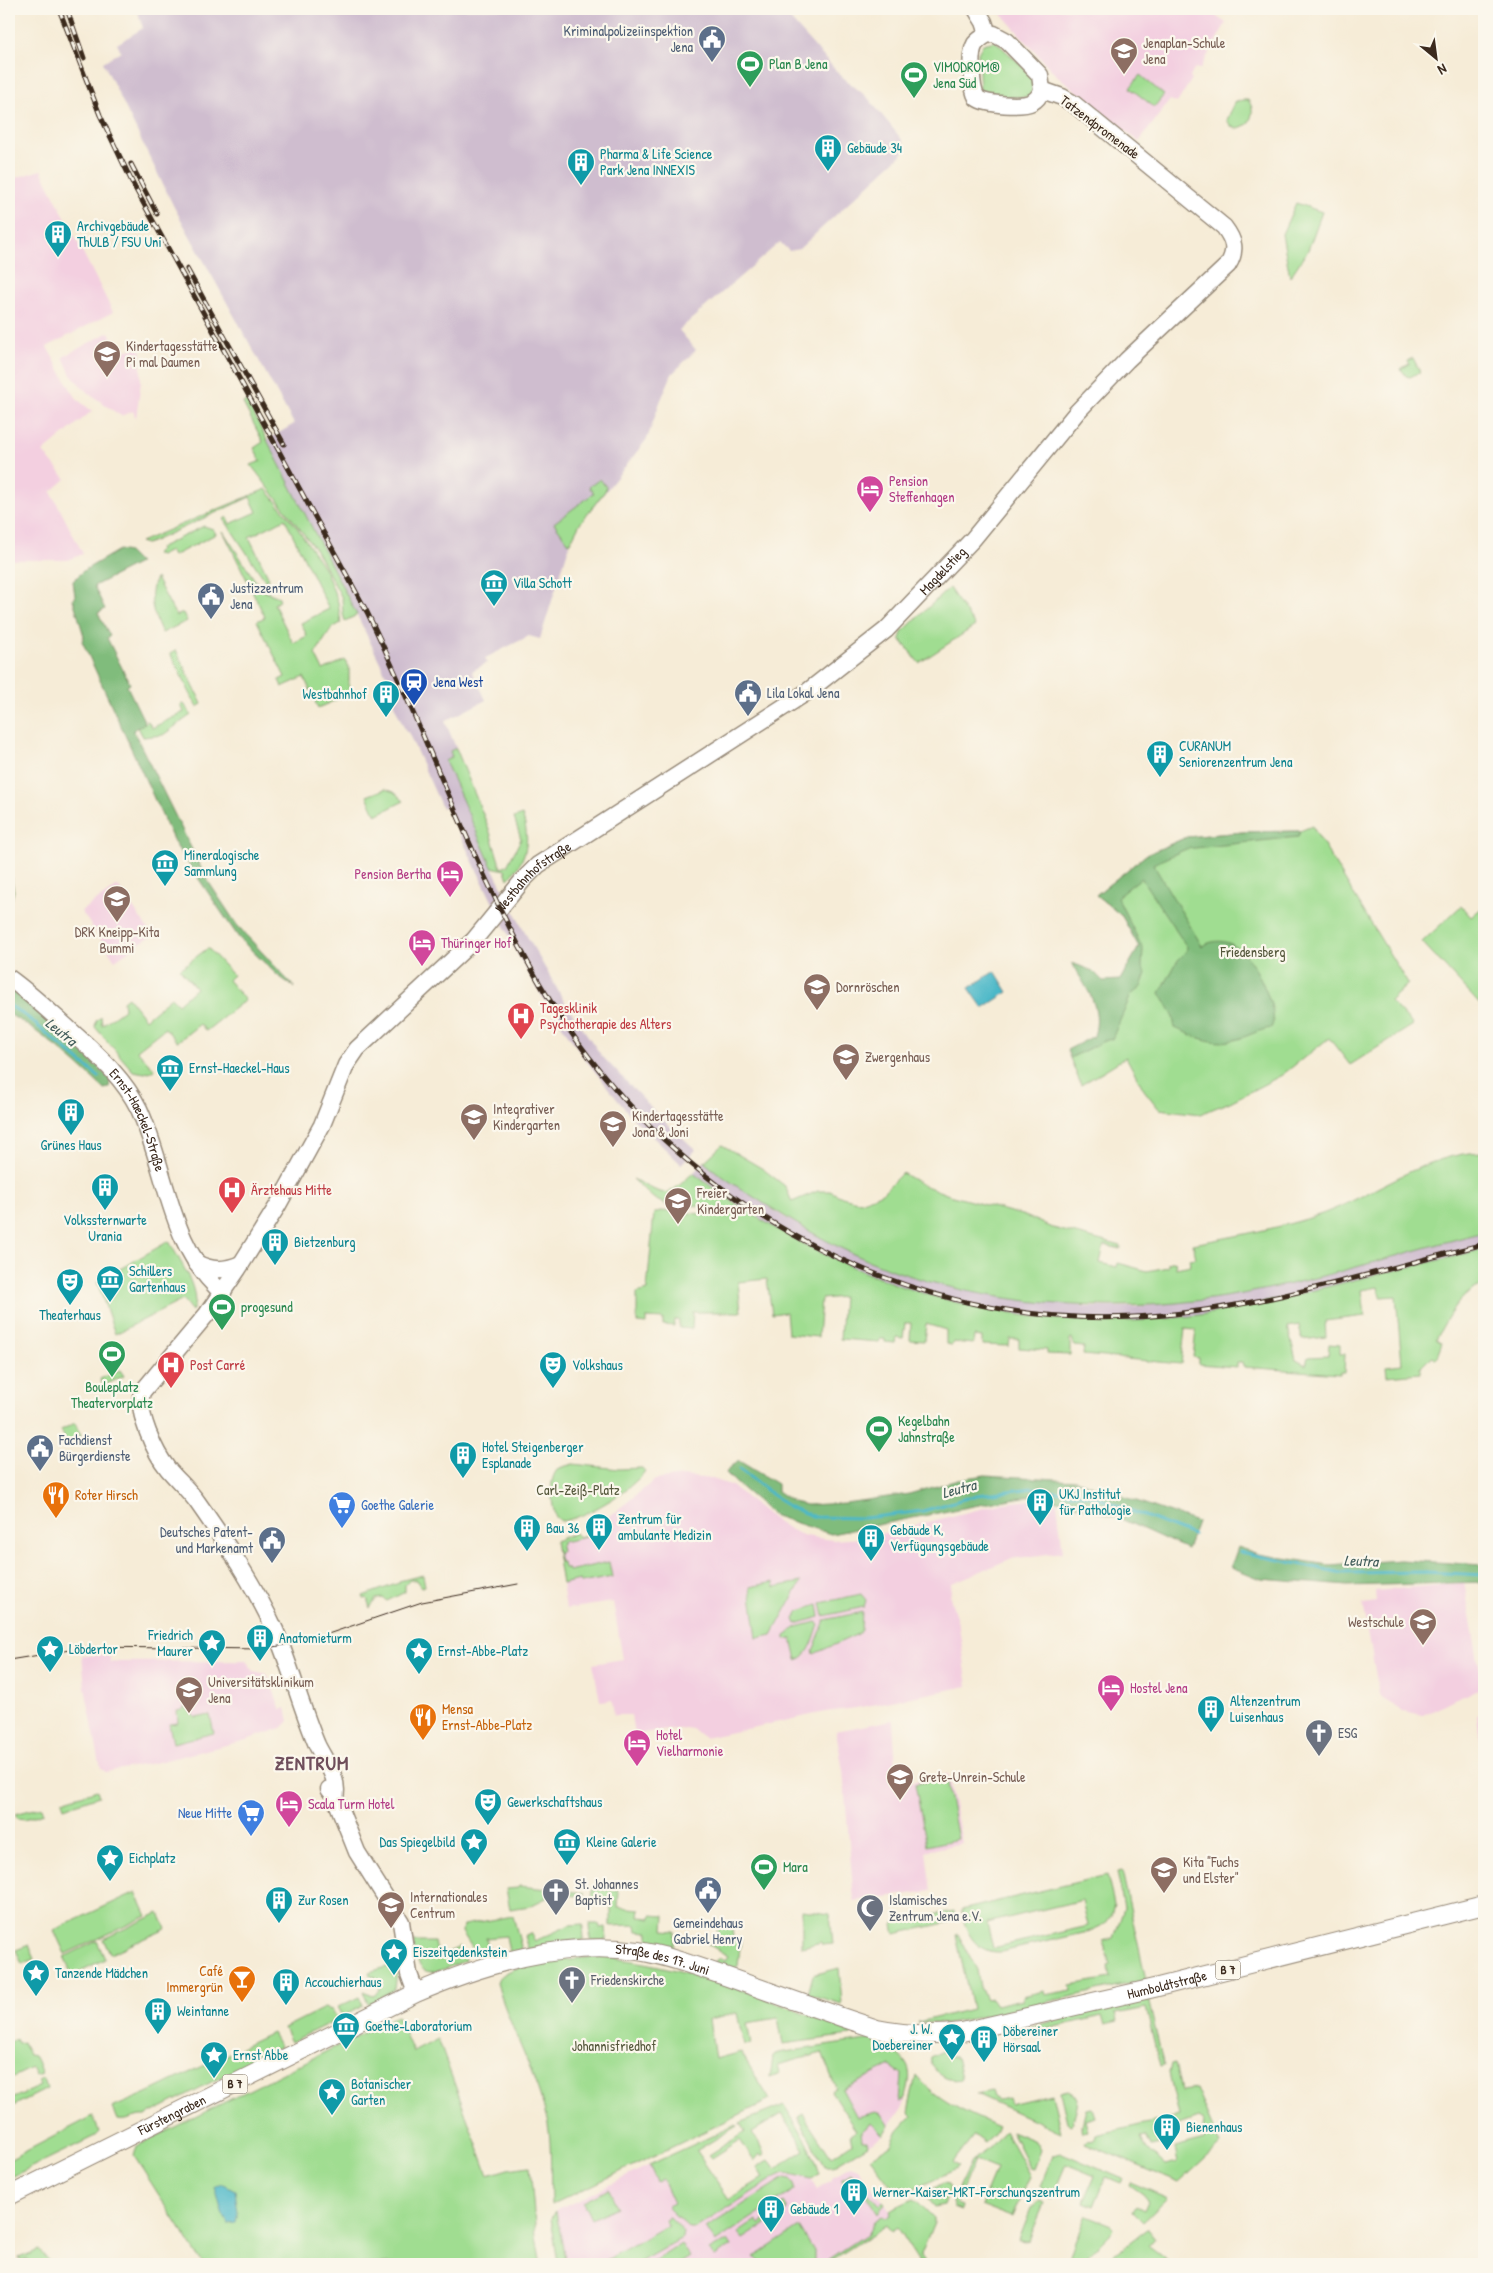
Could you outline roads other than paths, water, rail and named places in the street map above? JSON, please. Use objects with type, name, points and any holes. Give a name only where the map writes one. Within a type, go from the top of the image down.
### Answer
[{"type":"main road","points":[[976,9],[984,22],[988,34]]},
{"type":"main road","points":[[988,34],[994,34],[1007,41],[1040,75],[1042,90],[1035,100],[1024,104],[988,103],[977,98],[972,87],[973,50],[980,38],[988,34]]},
{"type":"main road","name":"Tatzendpromenade","points":[[1042,90],[1062,97],[1074,104],[1224,227],[1231,236],[1234,245]]},
{"type":"main road","name":"Magdelstieg","points":[[590,831],[807,692],[886,630],[974,539],[1077,412],[1127,360],[1224,269],[1231,260],[1234,245]]},
{"type":"main road","name":"Westbahnhofstraße","points":[[416,1993],[409,1974],[401,1922],[354,1846],[335,1797],[336,1788],[329,1768],[318,1746],[284,1652],[268,1615],[205,1513],[187,1487],[168,1469],[159,1456],[141,1409],[140,1398],[149,1382],[208,1314],[241,1264],[278,1204],[322,1125],[350,1058],[483,930],[532,870],[590,831]]},
{"type":"main road","name":"Ernst-Haeckel-Straße","points":[[9,978],[57,1018],[101,1059],[128,1089],[140,1111],[178,1224],[196,1263],[208,1279],[223,1293]]},
{"type":"main road","points":[[196,1263],[217,1270],[241,1264]]},
{"type":"main road","name":"Humboldtstraße","points":[[906,2034],[946,2034],[1004,2023],[1484,1905]]},
{"type":"main road","name":"Straße des 17. Juni","points":[[416,1993],[465,1974],[529,1957],[593,1948],[631,1950],[695,1966],[861,2024],[906,2034]]},
{"type":"main road","name":"Fürstengraben","points":[[9,2196],[416,1993]]},
{"type":"water","points":[[995,971],[1008,992],[983,1008],[969,988]]},
{"type":"water","points":[[224,2184],[235,2190],[238,2213],[236,2223],[228,2224],[222,2212],[215,2186]]},
{"type":"waterway","name":"Leutra","points":[[9,1005],[27,1017],[99,1077]]},
{"type":"waterway","name":"Leutra","points":[[739,1469],[789,1507],[815,1517],[865,1518],[923,1511],[977,1495],[1033,1488],[1093,1496],[1193,1535]]},
{"type":"waterway","name":"Leutra","points":[[1240,1552],[1342,1573],[1425,1572],[1484,1575]]},
{"type":"tram line","points":[[328,1634],[422,1602],[518,1584]]},
{"type":"tram line","points":[[9,1660],[88,1647],[264,1649],[304,1641]]},
{"type":"railway","points":[[59,9],[100,115],[134,186],[367,612],[410,705],[471,847],[516,939],[540,984],[591,1059],[650,1126],[717,1184],[791,1233],[871,1272],[955,1299],[1043,1315],[1134,1317],[1178,1314],[1222,1307],[1310,1289],[1484,1244]]},
{"type":"railway","points":[[67,9],[84,58]]},
{"type":"railway","points":[[131,164],[157,214]]},
{"type":"railway","points":[[187,269],[284,444]]},
{"type":"place","name":"Kriminalpolizeiinspektion Jena","points":[[712,63]]},
{"type":"place","name":"Jenaplan-Schule Jena","points":[[1124,75]]},
{"type":"place","name":"Plan B Jena","points":[[750,88]]},
{"type":"place","name":"VIMODROM® Jena Süd","points":[[914,99]]},
{"type":"place","name":"Gebäude 34","points":[[828,172]]},
{"type":"place","name":"Pharma & Life Science Park Jena INNEXIS","points":[[581,186]]},
{"type":"place","name":"Archivgebäude ThULB / FSU Uni","points":[[58,258]]},
{"type":"place","name":"Kindertagesstätte Pi mal Daumen","points":[[107,378]]},
{"type":"place","name":"Pension Steffenhagen","points":[[870,513]]},
{"type":"place","name":"Villa Schott","points":[[494,607]]},
{"type":"place","name":"Justizzentrum Jena","points":[[211,620]]},
{"type":"place","name":"Jena West","points":[[414,706]]},
{"type":"place","name":"Lila Lokal Jena","points":[[748,717]]},
{"type":"place","name":"Westbahnhof","points":[[386,718]]},
{"type":"place","name":"CURANUM Seniorenzentrum Jena","points":[[1160,778]]},
{"type":"place","name":"Mineralogische Sammlung","points":[[165,887]]},
{"type":"place","name":"Pension Bertha","points":[[450,898]]},
{"type":"place","name":"DRK Kneipp-Kita Bummi","points":[[117,923]]},
{"type":"place","name":"Thüringer Hof","points":[[422,967]]},
{"type":"place","name":"Dornröschen","points":[[817,1011]]},
{"type":"place","name":"Tagesklinik Psychotherapie des Alters","points":[[521,1040]]},
{"type":"place","name":"Zwergenhaus","points":[[846,1081]]},
{"type":"place","name":"Ernst-Haeckel-Haus","points":[[170,1092]]},
{"type":"place","name":"Grünes Haus","points":[[71,1136]]},
{"type":"place","name":"Integrativer Kindergarten","points":[[474,1141]]},
{"type":"place","name":"Kindertagesstätte Jona & Joni","points":[[613,1148]]},
{"type":"place","name":"Volkssternwarte Urania","points":[[105,1211]]},
{"type":"place","name":"Ärztehaus Mitte","points":[[232,1214]]},
{"type":"place","name":"Freier Kindergarten","points":[[678,1225]]},
{"type":"place","name":"Bietzenburg","points":[[275,1266]]},
{"type":"place","name":"Schillers Gartenhaus","points":[[110,1303]]},
{"type":"place","name":"Theaterhaus","points":[[70,1306]]},
{"type":"place","name":"progesund","points":[[222,1331]]},
{"type":"place","name":"Bouleplatz Theatervorplatz","points":[[112,1378]]},
{"type":"place","name":"Post Carré","points":[[171,1389]]},
{"type":"place","name":"Volkshaus","points":[[553,1389]]},
{"type":"place","name":"Kegelbahn Jahnstraße","points":[[879,1453]]},
{"type":"place","name":"Fachdienst Bürgerdienste","points":[[40,1472]]},
{"type":"place","name":"Hotel Steigenberger Esplanade","points":[[463,1479]]},
{"type":"place","name":"Roter Hirsch","points":[[56,1519]]},
{"type":"place","name":"UKJ Institut für Pathologie","points":[[1040,1526]]},
{"type":"place","name":"Goethe Galerie","points":[[342,1529]]},
{"type":"place","name":"Zentrum für ambulante Medizin","points":[[599,1551]]},
{"type":"place","name":"Bau 36","points":[[527,1552]]},
{"type":"place","name":"Gebäude K, Verfügungsgebäude","points":[[871,1562]]},
{"type":"place","name":"Deutsches Patent- und Markenamt","points":[[272,1564]]},
{"type":"place","name":"Westschule","points":[[1423,1646]]},
{"type":"place","name":"Anatomieturm","points":[[260,1662]]},
{"type":"place","name":"Friedrich Maurer","points":[[212,1667]]},
{"type":"place","name":"Löbdertor","points":[[50,1673]]},
{"type":"place","name":"Ernst-Abbe-Platz","points":[[419,1675]]},
{"type":"place","name":"Hostel Jena","points":[[1111,1712]]},
{"type":"place","name":"Universitätsklinikum Jena","points":[[189,1714]]},
{"type":"place","name":"Altenzentrum Luisenhaus","points":[[1211,1733]]},
{"type":"place","name":"Mensa Ernst-Abbe-Platz","points":[[423,1741]]},
{"type":"place","name":"ESG","points":[[1319,1757]]},
{"type":"place","name":"Hotel Vielharmonie","points":[[637,1767]]},
{"type":"place","name":"Grete-Unrein-Schule","points":[[900,1801]]},
{"type":"place","name":"Gewerkschaftshaus","points":[[488,1826]]},
{"type":"place","name":"Scala Turm Hotel","points":[[289,1828]]},
{"type":"place","name":"Neue Mitte","points":[[251,1837]]},
{"type":"place","name":"Das Spiegelbild","points":[[474,1866]]},
{"type":"place","name":"Kleine Galerie","points":[[567,1866]]},
{"type":"place","name":"Eichplatz","points":[[110,1882]]},
{"type":"place","name":"Mara","points":[[764,1891]]},
{"type":"place","name":"Kita \"Fuchs und Elster\"","points":[[1164,1894]]},
{"type":"place","name":"Gemeindehaus Gabriel Henry","points":[[708,1914]]},
{"type":"place","name":"St. Johannes Baptist","points":[[556,1916]]},
{"type":"place","name":"Zur Rosen","points":[[279,1924]]},
{"type":"place","name":"Internationales Centrum","points":[[391,1929]]},
{"type":"place","name":"Islamisches Zentrum Jena e.V.","points":[[870,1932]]},
{"type":"place","name":"Eiszeitgedenkstein","points":[[394,1976]]},
{"type":"place","name":"Tanzende Mädchen","points":[[36,1997]]},
{"type":"place","name":"Café Immergrün","points":[[242,2003]]},
{"type":"place","name":"Friedenskirche","points":[[572,2004]]},
{"type":"place","name":"Accouchierhaus","points":[[286,2006]]},
{"type":"place","name":"Weintanne","points":[[158,2035]]},
{"type":"place","name":"Goethe-Laboratorium","points":[[346,2050]]},
{"type":"place","name":"J. W. Doebereiner","points":[[952,2061]]},
{"type":"place","name":"Döbereiner Hörsaal","points":[[984,2063]]},
{"type":"place","name":"Ernst Abbe","points":[[214,2079]]},
{"type":"place","name":"Botanischer Garten","points":[[332,2116]]},
{"type":"place","name":"Bienenhaus","points":[[1167,2151]]},
{"type":"place","name":"Werner-Kaiser-MRT-Forschungszentrum","points":[[854,2216]]},
{"type":"place","name":"Gebäude 1","points":[[771,2233]]},
{"type":"district","name":"ZENTRUM","points":[[312,1763]]},
{"type":"park label","name":"Friedensberg","points":[[1253,952]]},
{"type":"park label","name":"Carl-Zeiß-Platz","points":[[578,1490]]},
{"type":"park label","name":"Johannisfriedhof","points":[[614,2046]]}]
